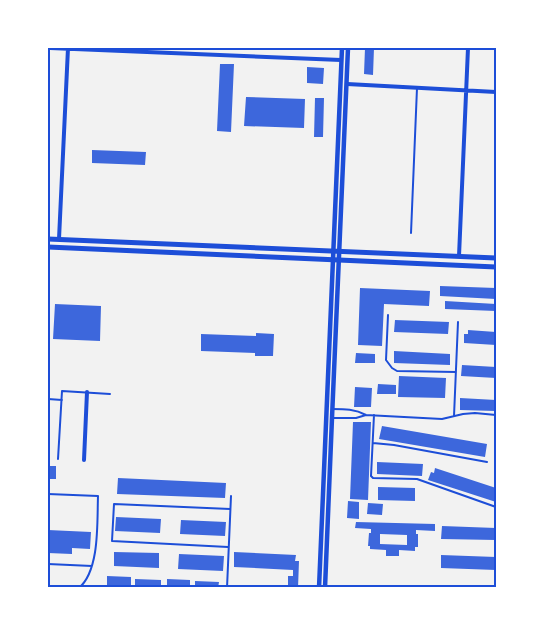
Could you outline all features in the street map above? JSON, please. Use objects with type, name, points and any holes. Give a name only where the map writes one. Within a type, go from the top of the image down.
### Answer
[{"type":"main road","points":[[48,239],[496,258]]},
{"type":"main road","points":[[48,247],[496,266]]},
{"type":"street","points":[[50,48],[341,60]]},
{"type":"street","points":[[59,239],[68,48]]},
{"type":"street","points":[[325,588],[332,418],[342,48]]},
{"type":"street","points":[[336,251],[348,48]]},
{"type":"street","points":[[459,256],[468,48]]},
{"type":"street","points":[[346,84],[496,92]]},
{"type":"street","points":[[319,588],[336,260]]},
{"type":"street","points":[[84,460],[87,392]]},
{"type":"lane","points":[[410,234],[417,88]]},
{"type":"lane","points":[[388,315],[386,360],[392,368],[397,371],[456,372]]},
{"type":"lane","points":[[454,416],[458,322]]},
{"type":"lane","points":[[58,459],[62,391],[110,394]]},
{"type":"lane","points":[[48,399],[62,400]]},
{"type":"lane","points":[[332,408],[356,410],[366,415]]},
{"type":"lane","points":[[332,418],[356,418],[374,415],[442,419],[475,413],[496,415]]},
{"type":"lane","points":[[374,415],[373,478],[417,479],[496,507]]},
{"type":"lane","points":[[373,443],[487,462]]},
{"type":"lane","points":[[48,494],[98,496],[95,558],[85,583],[79,588]]},
{"type":"lane","points":[[227,588],[231,496]]},
{"type":"lane","points":[[228,547],[112,541],[114,504],[230,509]]},
{"type":"lane","points":[[48,564],[92,566]]},
{"type":"building","points":[[365,48],[374,48],[373,75],[364,74]]},
{"type":"building","points":[[220,64],[234,64],[231,132],[217,131]]},
{"type":"building","points":[[307,67],[324,68],[323,84],[307,83]]},
{"type":"building","points":[[246,97],[305,99],[304,128],[244,126]]},
{"type":"building","points":[[315,98],[324,98],[323,137],[314,137]]},
{"type":"building","points":[[92,150],[146,152],[145,165],[92,163]]},
{"type":"building","points":[[440,286],[496,288],[496,299],[440,296]]},
{"type":"building","points":[[360,288],[430,291],[429,306],[384,304],[382,346],[358,345]]},
{"type":"building","points":[[445,301],[496,304],[496,311],[445,309]]},
{"type":"building","points":[[55,304],[101,306],[100,341],[53,339]]},
{"type":"building","points":[[395,320],[449,322],[448,334],[394,332]]},
{"type":"building","points":[[468,330],[496,332],[496,345],[464,343],[464,334],[468,334]]},
{"type":"building","points":[[256,333],[274,334],[273,356],[255,356],[255,353],[201,351],[201,334],[256,336]]},
{"type":"building","points":[[394,351],[450,354],[450,365],[394,363]]},
{"type":"building","points":[[356,353],[375,354],[375,363],[355,363]]},
{"type":"building","points":[[462,365],[496,367],[496,378],[461,376]]},
{"type":"building","points":[[399,376],[446,378],[445,398],[398,397]]},
{"type":"building","points":[[378,384],[396,385],[396,394],[377,394]]},
{"type":"building","points":[[355,387],[372,388],[371,407],[354,407]]},
{"type":"building","points":[[460,398],[496,400],[496,411],[460,410]]},
{"type":"building","points":[[353,422],[371,422],[368,500],[350,499]]},
{"type":"building","points":[[382,426],[487,444],[485,457],[379,439]]},
{"type":"building","points":[[377,462],[423,464],[422,476],[377,474]]},
{"type":"building","points":[[48,466],[56,466],[56,479],[48,479]]},
{"type":"building","points":[[435,468],[496,488],[496,502],[428,480],[431,472],[434,473]]},
{"type":"building","points":[[118,478],[226,483],[225,498],[117,494]]},
{"type":"building","points":[[378,487],[415,488],[415,501],[378,500]]},
{"type":"building","points":[[348,501],[359,502],[359,519],[347,518]]},
{"type":"building","points":[[368,503],[383,504],[382,515],[367,514]]},
{"type":"building","points":[[116,517],[161,519],[160,533],[115,531]]},
{"type":"building","points":[[181,520],[226,522],[225,536],[180,534]]},
{"type":"building","points":[[356,522],[435,524],[435,531],[416,530],[416,534],[418,534],[418,547],[415,547],[415,551],[399,550],[399,556],[386,556],[386,550],[370,549],[370,546],[368,546],[371,529],[355,528]],"holes":[[[380,534],[407,535],[407,545],[380,544]]]},
{"type":"building","points":[[442,526],[496,528],[496,540],[441,539]]},
{"type":"building","points":[[48,530],[91,532],[90,549],[72,548],[72,554],[48,553]]},
{"type":"building","points":[[114,552],[159,553],[159,568],[114,566]]},
{"type":"building","points":[[234,552],[296,555],[295,561],[299,561],[298,588],[288,588],[288,576],[293,576],[293,570],[234,567]]},
{"type":"building","points":[[179,554],[224,556],[223,571],[178,569]]},
{"type":"building","points":[[441,555],[496,557],[496,570],[441,568]]},
{"type":"building","points":[[107,576],[131,577],[131,588],[107,588]]},
{"type":"building","points":[[135,579],[161,580],[161,588],[135,588]]},
{"type":"building","points":[[167,579],[190,580],[190,588],[167,588]]},
{"type":"building","points":[[195,581],[219,582],[218,588],[195,588]]}]
